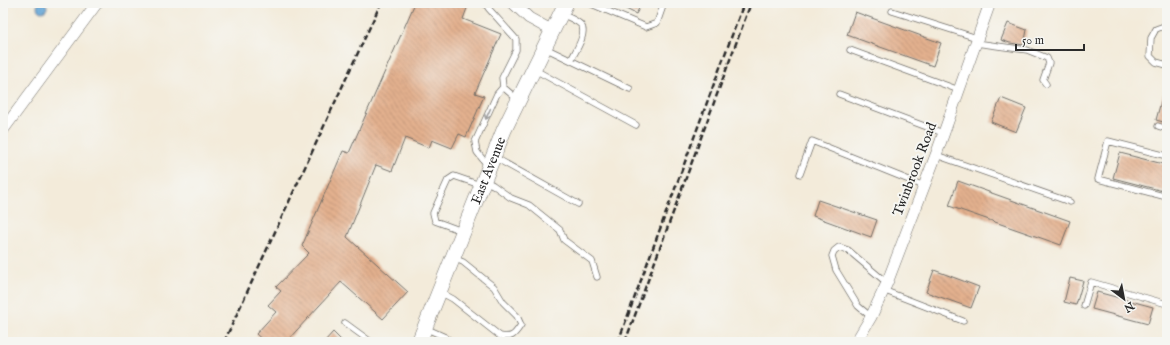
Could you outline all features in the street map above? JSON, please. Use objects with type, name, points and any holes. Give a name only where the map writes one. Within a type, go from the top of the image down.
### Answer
[{"type":"street","points":[[3,130],[98,3]]},
{"type":"street","points":[[513,3],[529,18],[553,31]]},
{"type":"street","name":"Twinbrook Road","points":[[856,342],[871,317],[885,286],[936,155],[990,3]]},
{"type":"street","name":"East Avenue","points":[[422,335],[504,130],[564,8]]},
{"type":"lane","points":[[485,3],[516,39],[516,50],[502,78],[502,87],[497,94],[475,142],[477,152],[494,185],[511,198],[529,205],[560,230],[564,240],[592,261],[596,277]]},
{"type":"lane","points":[[589,3],[646,27],[657,23],[664,3]]},
{"type":"lane","points":[[564,8],[582,25],[583,30],[583,35],[571,60]]},
{"type":"lane","points":[[892,11],[976,41],[1027,50],[1047,58],[1050,63],[1043,80],[1046,84]]},
{"type":"lane","points":[[1167,25],[1156,29],[1151,38],[1150,56],[1156,62],[1167,65]]},
{"type":"lane","points":[[545,48],[630,89]]},
{"type":"lane","points":[[850,50],[959,90]]},
{"type":"lane","points":[[534,69],[636,126]]},
{"type":"lane","points":[[502,87],[519,100]]},
{"type":"lane","points":[[839,94],[943,134]]},
{"type":"lane","points":[[1158,126],[1167,129]]},
{"type":"lane","points":[[800,174],[812,141],[924,186]]},
{"type":"lane","points":[[1167,156],[1108,141],[1098,179],[1167,197]]},
{"type":"lane","points":[[936,155],[1070,202]]},
{"type":"lane","points":[[464,232],[436,221],[433,213],[448,180],[454,176],[487,173],[578,204]]},
{"type":"lane","points":[[871,317],[858,306],[836,270],[832,256],[834,251],[839,248],[848,250],[885,286],[963,321]]},
{"type":"lane","points":[[439,291],[454,299],[500,336],[508,337],[514,335],[521,325],[517,316],[503,302],[494,287],[463,262],[453,258]]},
{"type":"lane","points":[[1084,306],[1091,282],[1167,304]]},
{"type":"lane","points":[[345,323],[371,342]]},
{"type":"lane","points":[[422,335],[445,337],[452,342]]},
{"type":"water","points":[[40,2],[44,2],[46,3],[46,11],[40,12],[37,9],[37,5]]},
{"type":"building","points":[[415,3],[469,3],[463,19],[501,34],[475,93],[484,96],[466,137],[459,134],[452,148],[432,140],[429,148],[405,138],[392,171],[376,165],[347,237],[408,292],[383,319],[341,282],[286,342],[265,342],[256,334],[276,312],[268,305],[281,291],[276,287],[309,253],[302,246],[343,151],[349,153]]},
{"type":"building","points":[[614,3],[642,3],[636,14]]},
{"type":"building","points":[[855,12],[941,43],[933,66],[847,35]]},
{"type":"building","points":[[1008,23],[1027,30],[1024,45],[1001,40]]},
{"type":"building","points":[[1165,87],[1167,87],[1167,123],[1156,120]]},
{"type":"building","points":[[1001,98],[1026,108],[1016,132],[991,122]]},
{"type":"building","points":[[1120,153],[1167,165],[1167,192],[1113,178]]},
{"type":"building","points":[[958,181],[1070,221],[1061,245],[949,206]]},
{"type":"building","points":[[818,200],[877,220],[871,237],[813,216]]},
{"type":"building","points":[[934,270],[979,287],[971,308],[926,292]]},
{"type":"building","points":[[1070,278],[1083,281],[1076,305],[1064,302]]},
{"type":"building","points":[[1097,292],[1153,307],[1148,324],[1092,309]]},
{"type":"building","points":[[333,332],[343,342],[324,342]]},
{"type":"railway","points":[[224,342],[381,3]]},
{"type":"railway","points":[[618,342],[744,3]]},
{"type":"railway","points":[[625,342],[751,3]]}]
